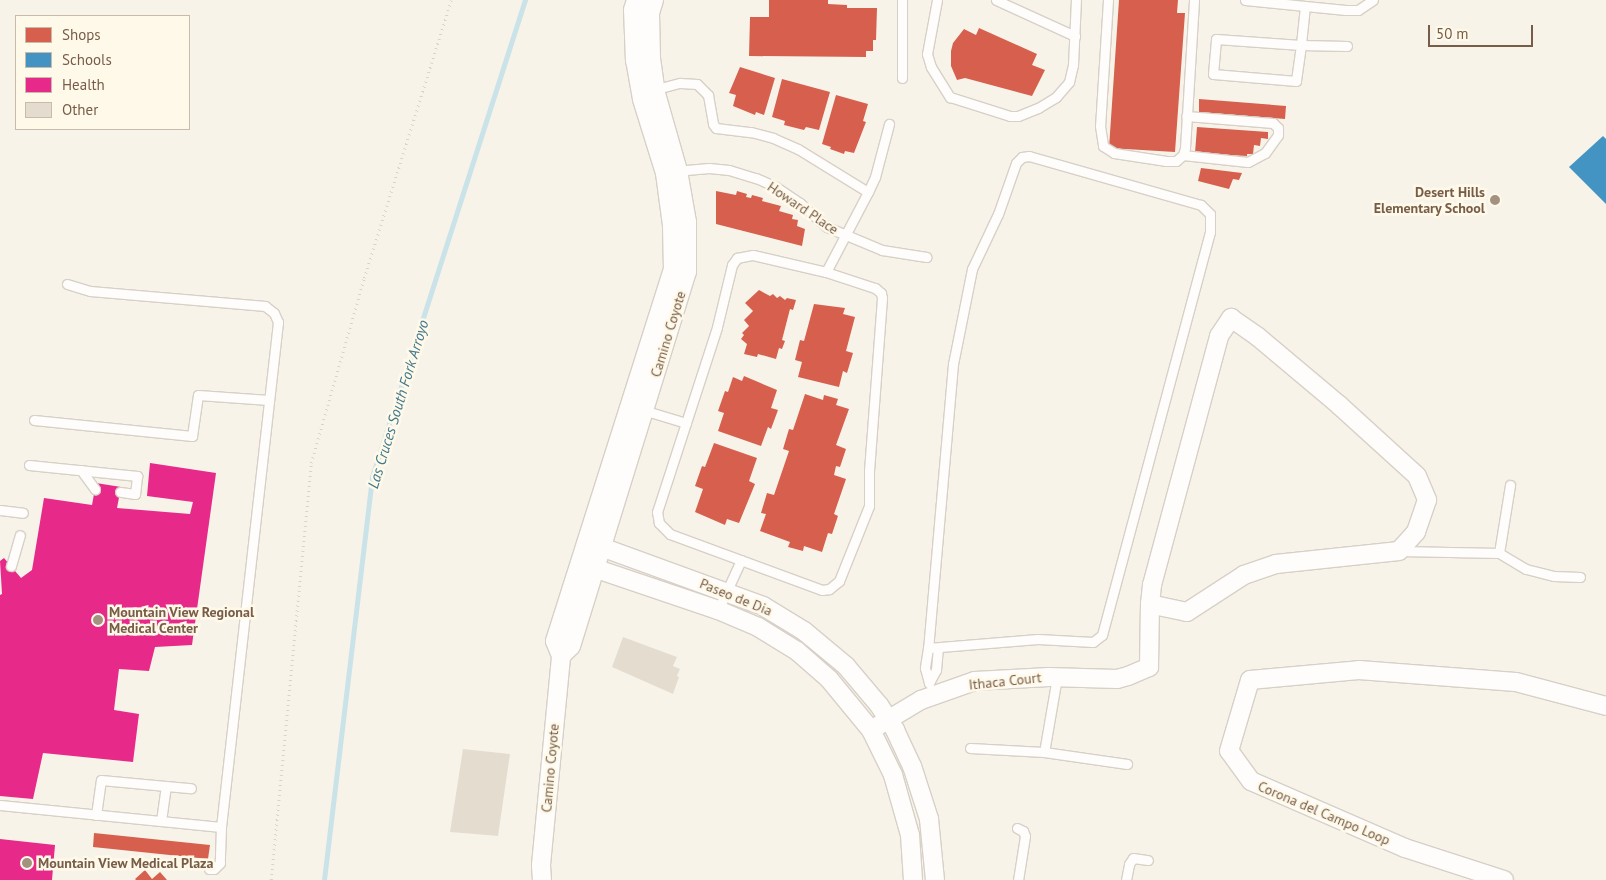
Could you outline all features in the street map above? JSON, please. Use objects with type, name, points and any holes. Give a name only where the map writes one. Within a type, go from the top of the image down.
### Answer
[{"type":"street","name":"Camino Coyote","points":[[542,880],[541,865],[561,656],[556,641],[588,566],[637,408],[673,270],[671,172],[648,91],[635,61],[633,10],[636,0]]},
{"type":"street","name":"Camino Coyote","points":[[648,91],[651,58],[650,13],[654,0]]},
{"type":"street","points":[[1231,318],[1258,337],[1339,405],[1417,476],[1427,500],[1416,532],[1399,551],[1276,564],[1244,575],[1187,612],[1150,604],[1152,585],[1219,336],[1231,318]]},
{"type":"street","name":"Paseo de Dia","points":[[594,545],[746,598],[778,614],[820,642],[854,674],[888,718],[912,766],[923,799],[932,839],[935,880]]},
{"type":"street","name":"Paseo de Dia","points":[[588,566],[718,610],[758,627],[797,651],[839,688],[871,730],[893,775],[910,835],[913,880]]},
{"type":"street","name":"Ithaca Court","points":[[871,730],[930,690],[975,681],[1056,677],[1117,678],[1128,676],[1149,667],[1150,604]]},
{"type":"street","name":"Corona del Campo Loop","points":[[1504,880],[1405,848],[1251,781],[1229,751],[1250,680],[1359,670],[1516,682],[1606,706]]},
{"type":"lane","points":[[902,0],[902,78]]},
{"type":"lane","points":[[937,0],[927,54],[931,67],[939,81],[950,97],[1010,116],[1018,116],[1038,108],[1056,97],[1068,82],[1073,65],[1076,0]]},
{"type":"lane","points":[[996,0],[1075,36]]},
{"type":"lane","points":[[1108,0],[1100,126],[1103,146],[1114,153],[1166,161],[1176,161],[1183,155],[1194,0]]},
{"type":"lane","points":[[1245,0],[1358,10],[1373,0]]},
{"type":"lane","points":[[1305,6],[1301,45],[1296,81],[1213,74],[1216,39],[1301,45],[1347,46]]},
{"type":"lane","points":[[648,91],[680,84],[697,84],[708,95],[713,124],[716,128],[751,132],[773,138],[798,149],[868,192]]},
{"type":"lane","points":[[1183,155],[1248,162],[1265,153],[1278,135],[1278,128],[1273,124],[1186,116]]},
{"type":"lane","points":[[826,272],[875,177],[889,124]]},
{"type":"lane","points":[[928,648],[1038,640],[1093,642],[1099,640],[1102,635],[1210,232],[1210,214],[1201,205],[1028,156],[1022,157],[1016,163],[998,214],[972,269],[953,364],[925,668],[930,690]]},
{"type":"lane","name":"Howard Place","points":[[671,172],[709,168],[729,170],[756,178],[776,187],[800,203],[827,227],[844,235],[882,250],[926,257]]},
{"type":"lane","points":[[753,255],[826,272],[875,288],[881,293],[869,471],[869,506],[839,581],[829,589],[822,590],[670,534],[659,523],[657,512],[686,422],[717,327],[732,265],[737,258],[753,255]]},
{"type":"lane","points":[[67,284],[90,291],[265,306],[274,313],[278,322],[221,827],[220,863],[214,869],[209,869]]},
{"type":"lane","points":[[34,420],[192,436],[198,395],[269,400]]},
{"type":"lane","points":[[637,408],[686,422]]},
{"type":"lane","points":[[28,465],[137,476],[135,494],[120,492]]},
{"type":"lane","points":[[82,470],[95,489]]},
{"type":"lane","points":[[1499,553],[1510,485]]},
{"type":"lane","points":[[0,510],[23,513]]},
{"type":"lane","points":[[11,566],[20,535]]},
{"type":"lane","points":[[1399,551],[1499,553],[1526,569],[1554,576],[1580,577]]},
{"type":"lane","points":[[718,610],[741,560]]},
{"type":"lane","points":[[930,690],[936,670],[938,648]]},
{"type":"lane","points":[[1044,752],[1056,677]]},
{"type":"lane","points":[[970,748],[1044,752],[1127,764]]},
{"type":"lane","points":[[96,815],[101,780],[191,788]]},
{"type":"lane","points":[[161,821],[166,786]]},
{"type":"lane","points":[[0,805],[221,827]]},
{"type":"lane","points":[[1018,828],[1023,830],[1025,836],[1018,880]]},
{"type":"lane","points":[[1126,880],[1129,864],[1133,858],[1148,860]]},
{"type":"path","points":[[271,880],[311,462],[364,278],[451,0]]},
{"type":"building: Shops","points":[[769,0],[828,0],[828,4],[847,5],[847,8],[877,8],[876,40],[873,40],[873,51],[866,51],[866,57],[749,56],[750,17],[769,17]]},
{"type":"building: Shops","points":[[1119,0],[1178,0],[1177,13],[1185,13],[1175,152],[1109,148]]},
{"type":"building: Shops","points":[[979,28],[1037,54],[1032,65],[1045,70],[1032,96],[965,78],[957,80],[951,66],[953,43],[964,29],[976,35]]},
{"type":"building: Shops","points":[[740,67],[775,78],[764,115],[756,112],[755,115],[733,106],[736,95],[729,93]]},
{"type":"building: Shops","points":[[782,79],[830,92],[819,130],[806,127],[804,130],[784,125],[785,121],[772,117]]},
{"type":"building: Shops","points":[[836,95],[868,104],[863,121],[866,122],[854,153],[845,151],[844,154],[822,144]]},
{"type":"building: Shops","points":[[1199,99],[1286,106],[1285,119],[1199,112]]},
{"type":"building: Shops","points":[[1197,127],[1268,132],[1268,139],[1261,138],[1260,146],[1254,145],[1253,154],[1247,154],[1247,156],[1195,153]]},
{"type":"building: Shops","points":[[1201,168],[1242,173],[1239,180],[1233,179],[1229,189],[1198,181]]},
{"type":"building: Shops","points":[[716,191],[736,195],[737,191],[747,194],[746,197],[751,198],[752,195],[763,198],[762,201],[781,206],[779,211],[793,215],[792,219],[798,220],[797,226],[805,229],[802,246],[716,224]]},
{"type":"building: Shops","points":[[759,290],[770,296],[773,294],[777,298],[780,296],[785,300],[787,298],[796,300],[793,310],[790,309],[782,340],[785,341],[782,349],[779,348],[776,359],[758,354],[757,357],[744,354],[747,344],[741,339],[744,335],[742,333],[749,326],[744,320],[753,311],[745,303]]},
{"type":"building: Shops","points":[[814,304],[845,308],[843,314],[855,317],[846,351],[853,353],[847,373],[843,371],[839,387],[798,377],[802,362],[795,360],[800,340],[804,341]]},
{"type":"building: Shops","points":[[744,376],[777,390],[771,408],[778,410],[771,429],[768,427],[761,446],[718,431],[724,413],[718,411],[725,391],[728,392],[733,377],[742,381]]},
{"type":"building: Shops","points":[[805,394],[823,400],[824,395],[838,399],[836,405],[849,409],[836,445],[846,449],[840,467],[836,466],[834,475],[846,479],[834,514],[838,516],[832,534],[828,533],[822,552],[804,546],[803,551],[788,547],[790,542],[760,531],[766,514],[761,513],[767,493],[774,495],[789,451],[783,449],[789,429],[793,430]]},
{"type":"building: Shops","points":[[714,443],[757,458],[749,481],[755,484],[739,523],[727,519],[725,525],[695,512],[703,489],[695,486],[702,466],[705,467]]},
{"type":"building: Shops","points":[[94,833],[210,845],[208,859],[93,847]]},
{"type":"building: Shops","points":[[145,870],[152,879],[160,872],[167,880],[135,879]]},
{"type":"building: Schools","points":[[1603,136],[1606,139],[1606,204],[1569,167]]},
{"type":"building: Health","name":"Mountain View Regional Medical Center","points":[[150,463],[216,473],[192,645],[155,647],[149,671],[119,669],[114,710],[139,714],[133,762],[43,753],[33,799],[0,796],[0,595],[2,594],[0,561],[4,558],[21,578],[32,570],[44,498],[92,505],[96,483],[121,487],[117,508],[190,514],[193,502],[147,496]]},
{"type":"building: Health","name":"Mountain View Medical Plaza","points":[[0,839],[55,845],[52,880],[0,880]]},
{"type":"building: Other","points":[[623,637],[677,657],[673,666],[680,669],[673,694],[612,667]]},
{"type":"building: Other","points":[[463,749],[510,754],[498,836],[450,832]]},
{"type":"waterway","name":"Las Cruces South Fork Arroyo","points":[[324,880],[372,477],[525,0]]},
{"type":"place","name":"Desert Hills Elementary School","points":[[1495,200]]},
{"type":"place","name":"Mountain View Regional Medical Center","points":[[98,620]]},
{"type":"place","name":"Mountain View Medical Plaza","points":[[27,863]]}]
